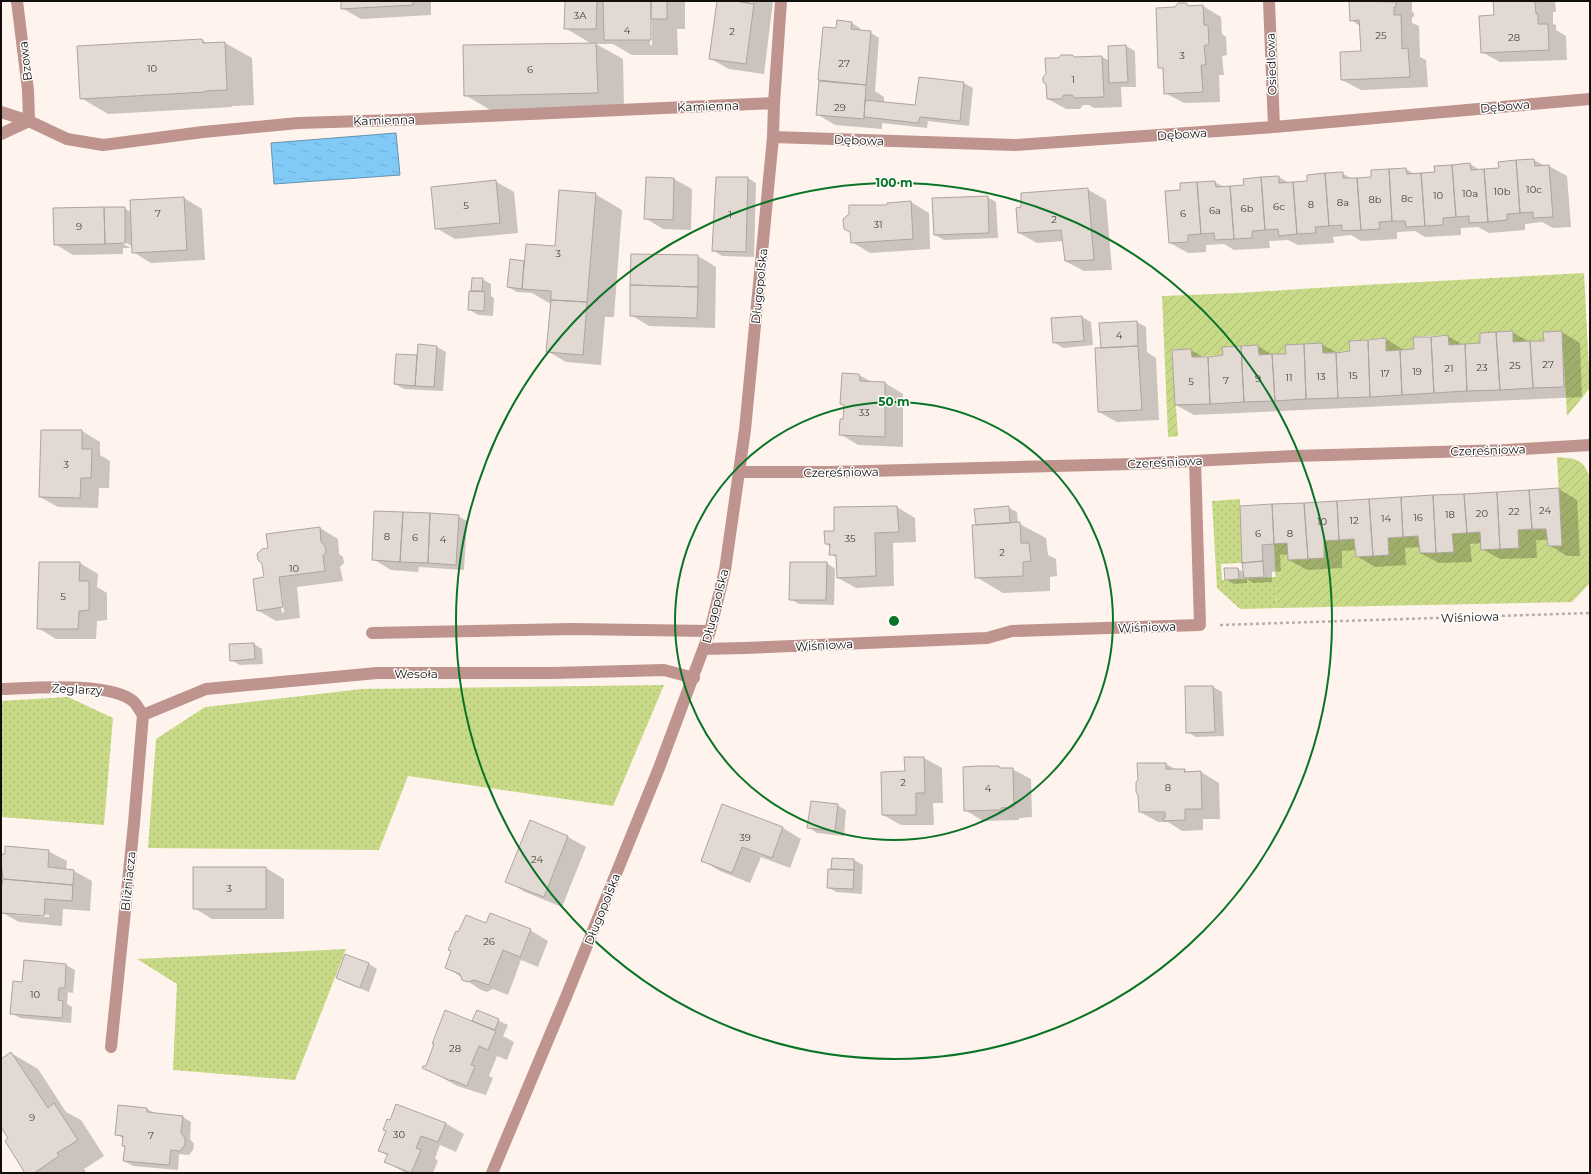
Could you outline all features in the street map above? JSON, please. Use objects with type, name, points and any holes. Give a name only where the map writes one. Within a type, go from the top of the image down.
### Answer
[{"type":"street","name":"Bzowa","points":[[17,1],[28,90],[29,122]]},
{"type":"street","name":"Długopolska","points":[[492,1173],[569,990],[694,678],[710,631],[725,570],[745,430],[773,137],[781,1]]},
{"type":"street","name":"Osiedlowa","points":[[1269,1],[1274,127]]},
{"type":"street","name":"Dębowa","points":[[773,137],[1015,145],[1274,127],[1590,99]]},
{"type":"street","name":"Kamienna","points":[[1,112],[29,122],[67,139],[102,145],[203,132],[298,123],[774,103]]},
{"type":"street","points":[[1,134],[29,122]]},
{"type":"street","name":"Czereśniowa","points":[[739,472],[830,472],[1195,461],[1294,456],[1507,450],[1590,445]]},
{"type":"street","points":[[1195,461],[1200,626]]},
{"type":"street","name":"Wiśniowa","points":[[704,649],[987,638],[1012,631],[1200,626]]},
{"type":"street","points":[[372,633],[572,629],[710,631]]},
{"type":"street","name":"Wesoła","points":[[143,715],[206,689],[377,673],[553,673],[664,670],[694,678]]},
{"type":"street","name":"Żeglarzy","points":[[1,689],[79,687],[113,691],[134,701],[143,715]]},
{"type":"street","name":"Bliźniacza","points":[[111,1047],[134,823],[143,715]]},
{"type":"path","name":"Wiśniowa","points":[[1200,626],[1590,613]]},
{"type":"green space","points":[[1584,273],[1590,388],[1567,416],[1562,332],[1543,332],[1544,341],[1513,342],[1512,331],[1480,333],[1480,343],[1449,345],[1448,335],[1413,337],[1414,349],[1386,351],[1385,338],[1349,341],[1350,351],[1323,353],[1321,343],[1286,345],[1286,354],[1259,355],[1258,345],[1223,347],[1223,355],[1192,357],[1191,349],[1172,350],[1178,436],[1168,437],[1162,296]]},
{"type":"green space","points":[[1557,457],[1574,459],[1582,463],[1588,472],[1590,479],[1590,583],[1572,602],[1277,608],[1274,544],[1287,543],[1288,560],[1324,558],[1324,541],[1354,539],[1356,557],[1388,555],[1388,538],[1418,536],[1420,553],[1454,552],[1452,534],[1480,532],[1500,549],[1519,548],[1518,530],[1546,529],[1548,546],[1562,546]]},
{"type":"green space","points":[[1240,499],[1242,563],[1221,564],[1222,580],[1276,577],[1277,608],[1240,609],[1217,588],[1212,501]]},
{"type":"green space","points":[[664,685],[613,806],[408,776],[379,850],[148,848],[156,739],[205,707],[362,689]]},
{"type":"green space","points":[[68,697],[113,718],[104,825],[1,817],[1,701]]},
{"type":"green space","points":[[346,949],[295,1080],[173,1070],[177,984],[137,959]]},
{"type":"water","points":[[396,133],[400,175],[274,184],[271,143]]},
{"type":"building","points":[[341,1],[413,1],[413,5],[341,9]]},
{"type":"building","points":[[565,1],[597,1],[596,29],[564,29]]},
{"type":"building","points":[[603,1],[651,1],[651,40],[604,40]]},
{"type":"building","points":[[651,1],[667,1],[667,19],[651,19]]},
{"type":"building","points":[[717,1],[736,1],[754,4],[746,64],[709,59]]},
{"type":"building","points":[[736,1],[754,1],[754,4]]},
{"type":"building","points":[[1349,1],[1396,2],[1396,7],[1394,7],[1394,15],[1401,15],[1402,49],[1408,48],[1410,77],[1341,80],[1340,52],[1361,51],[1359,20],[1350,21]]},
{"type":"building","points":[[1493,1],[1538,1],[1535,2],[1536,14],[1538,14],[1538,24],[1548,24],[1549,50],[1481,53],[1479,16],[1494,15]]},
{"type":"building","points":[[1178,3],[1186,3],[1188,6],[1203,5],[1204,25],[1208,25],[1209,44],[1204,46],[1206,65],[1201,65],[1203,92],[1164,94],[1163,68],[1158,68],[1156,8],[1175,7]]},
{"type":"building","points":[[837,20],[852,22],[851,29],[871,31],[866,85],[818,80],[823,27],[836,28]]},
{"type":"building","points":[[202,39],[203,43],[225,42],[227,90],[80,99],[77,46]]},
{"type":"building","points":[[596,43],[598,93],[464,96],[463,45]]},
{"type":"building","points":[[1126,45],[1128,82],[1109,83],[1108,46]]},
{"type":"building","points":[[1061,55],[1072,55],[1075,57],[1102,56],[1104,97],[1075,98],[1072,95],[1064,95],[1061,99],[1047,99],[1046,84],[1043,82],[1043,77],[1046,74],[1045,58],[1058,58]]},
{"type":"building","points":[[919,77],[964,82],[960,121],[920,117],[918,123],[864,117],[865,100],[915,105]]},
{"type":"building","points":[[819,81],[866,85],[864,119],[816,115]]},
{"type":"building","points":[[1534,159],[1535,166],[1549,165],[1553,217],[1533,218],[1533,212],[1520,213],[1516,160]]},
{"type":"building","points":[[1516,160],[1520,213],[1507,214],[1507,220],[1488,222],[1484,169],[1499,168],[1498,162]]},
{"type":"building","points":[[1470,163],[1471,170],[1484,169],[1488,222],[1469,223],[1469,216],[1456,217],[1452,165]]},
{"type":"building","points":[[1452,165],[1456,217],[1443,218],[1443,225],[1425,226],[1421,173],[1435,172],[1434,166]]},
{"type":"building","points":[[1406,168],[1407,174],[1421,173],[1425,226],[1406,227],[1405,221],[1392,221],[1389,169]]},
{"type":"building","points":[[1389,169],[1392,221],[1379,222],[1380,229],[1361,230],[1357,178],[1371,177],[1371,170]]},
{"type":"building","points":[[1343,172],[1343,178],[1357,178],[1361,230],[1342,231],[1342,225],[1329,226],[1325,173]]},
{"type":"building","points":[[1325,173],[1329,226],[1315,227],[1316,233],[1297,234],[1293,182],[1307,181],[1307,175]]},
{"type":"building","points":[[1279,176],[1279,183],[1293,182],[1297,234],[1279,236],[1278,229],[1265,230],[1261,177]]},
{"type":"building","points":[[646,177],[674,178],[673,220],[644,219]]},
{"type":"building","points":[[716,177],[748,177],[746,252],[712,251]]},
{"type":"building","points":[[1261,177],[1265,230],[1252,231],[1252,238],[1234,239],[1230,186],[1244,185],[1243,179]]},
{"type":"building","points":[[496,180],[500,223],[435,229],[431,187]]},
{"type":"building","points":[[1215,181],[1216,187],[1230,186],[1234,239],[1215,240],[1214,233],[1201,234],[1197,182]]},
{"type":"building","points":[[1197,182],[1201,234],[1188,235],[1188,242],[1169,243],[1165,191],[1180,190],[1180,183]]},
{"type":"building","points":[[1088,188],[1094,260],[1065,261],[1061,230],[1018,233],[1016,208],[1021,207],[1021,193]]},
{"type":"building","points":[[559,190],[596,193],[587,302],[551,300],[551,291],[522,289],[526,244],[555,246]]},
{"type":"building","points":[[988,196],[989,233],[934,235],[932,198]]},
{"type":"building","points":[[184,197],[187,250],[132,253],[130,200]]},
{"type":"building","points":[[911,201],[913,239],[851,243],[850,232],[844,229],[843,219],[849,214],[849,205],[887,205],[887,203]]},
{"type":"building","points":[[104,207],[105,244],[54,245],[53,208]]},
{"type":"building","points":[[104,207],[125,207],[125,243],[105,244]]},
{"type":"building","points":[[631,254],[698,255],[698,287],[630,285]]},
{"type":"building","points":[[510,259],[524,261],[522,289],[507,287]]},
{"type":"building","points":[[472,278],[483,278],[482,291],[471,291]]},
{"type":"building","points":[[630,285],[698,287],[697,318],[630,316]]},
{"type":"building","points":[[469,291],[485,292],[484,311],[468,310]]},
{"type":"building","points":[[551,300],[587,302],[583,355],[546,352]]},
{"type":"building","points":[[1082,316],[1084,341],[1053,343],[1051,318]]},
{"type":"building","points":[[1137,321],[1138,346],[1101,348],[1099,323]]},
{"type":"building","points":[[1513,331],[1513,342],[1530,341],[1533,388],[1500,390],[1496,332]]},
{"type":"building","points":[[1562,331],[1564,387],[1533,388],[1530,341],[1544,341],[1543,332]]},
{"type":"building","points":[[1496,332],[1500,390],[1467,391],[1465,344],[1480,343],[1480,333]]},
{"type":"building","points":[[1448,335],[1449,345],[1465,344],[1467,391],[1434,393],[1431,337]]},
{"type":"building","points":[[1413,337],[1431,337],[1434,393],[1402,395],[1400,350],[1414,349]]},
{"type":"building","points":[[1386,338],[1386,351],[1400,350],[1402,395],[1370,397],[1368,340]]},
{"type":"building","points":[[1368,340],[1370,397],[1338,398],[1336,353],[1350,351],[1349,341]]},
{"type":"building","points":[[1322,343],[1323,353],[1336,353],[1338,398],[1306,399],[1304,344]]},
{"type":"building","points":[[418,344],[437,346],[434,387],[415,386]]},
{"type":"building","points":[[1304,344],[1306,399],[1275,401],[1272,354],[1286,354],[1285,345]]},
{"type":"building","points":[[1258,345],[1259,355],[1272,354],[1275,401],[1244,402],[1241,346]]},
{"type":"building","points":[[1138,346],[1142,410],[1098,412],[1095,348]]},
{"type":"building","points":[[1241,346],[1244,402],[1210,404],[1208,357],[1223,355],[1222,347]]},
{"type":"building","points":[[1191,349],[1192,357],[1208,357],[1210,404],[1175,405],[1172,350]]},
{"type":"building","points":[[396,354],[417,355],[415,386],[394,384]]},
{"type":"building","points":[[842,373],[859,374],[860,381],[885,382],[885,437],[839,435],[840,419],[843,419],[844,405],[840,404]]},
{"type":"building","points":[[41,430],[82,430],[82,449],[92,449],[91,478],[81,478],[80,498],[39,497]]},
{"type":"building","points":[[1559,488],[1562,546],[1548,546],[1546,529],[1532,529],[1529,490]]},
{"type":"building","points":[[1529,490],[1532,529],[1518,530],[1519,548],[1500,549],[1497,492]]},
{"type":"building","points":[[1497,492],[1500,549],[1481,550],[1480,532],[1467,533],[1464,494]]},
{"type":"building","points":[[1464,494],[1467,533],[1452,534],[1454,552],[1436,553],[1433,495]]},
{"type":"building","points":[[1433,495],[1436,553],[1420,553],[1418,536],[1403,537],[1401,497]]},
{"type":"building","points":[[1401,497],[1403,537],[1388,538],[1389,555],[1373,556],[1369,499]]},
{"type":"building","points":[[1369,499],[1373,556],[1356,557],[1354,539],[1339,540],[1337,501]]},
{"type":"building","points":[[1337,501],[1339,540],[1324,541],[1324,558],[1308,559],[1304,503]]},
{"type":"building","points":[[1304,503],[1308,559],[1288,560],[1287,543],[1274,544],[1272,504]]},
{"type":"building","points":[[1272,504],[1274,544],[1262,545],[1263,561],[1242,563],[1240,506]]},
{"type":"building","points":[[897,506],[899,532],[875,533],[876,576],[837,578],[836,555],[829,555],[830,544],[825,544],[824,531],[834,531],[834,507]]},
{"type":"building","points":[[1009,506],[1010,523],[976,525],[974,509]]},
{"type":"building","points":[[374,511],[403,512],[400,562],[372,560]]},
{"type":"building","points":[[403,512],[430,513],[428,563],[400,562]]},
{"type":"building","points":[[430,513],[459,515],[456,565],[428,563]]},
{"type":"building","points":[[1020,522],[1021,543],[1029,543],[1031,561],[1023,562],[1023,576],[975,578],[972,525]]},
{"type":"building","points":[[320,527],[321,542],[325,546],[326,552],[323,556],[325,571],[279,577],[283,607],[257,611],[253,579],[264,577],[262,564],[258,560],[257,554],[262,549],[268,548],[266,534]]},
{"type":"building","points":[[1263,561],[1264,577],[1244,578],[1242,563]]},
{"type":"building","points":[[39,562],[80,562],[79,581],[89,581],[89,610],[79,611],[78,629],[37,629]]},
{"type":"building","points":[[790,562],[827,562],[826,600],[789,600]]},
{"type":"building","points":[[1224,568],[1238,568],[1239,579],[1225,580]]},
{"type":"building","points":[[254,643],[255,659],[230,661],[229,644]]},
{"type":"building","points":[[1185,686],[1213,686],[1215,732],[1186,733]]},
{"type":"building","points":[[904,757],[924,757],[925,793],[916,793],[916,815],[882,815],[881,772],[905,771]]},
{"type":"building","points":[[1137,763],[1166,763],[1166,769],[1185,769],[1184,772],[1201,771],[1202,809],[1185,809],[1185,820],[1163,821],[1163,818],[1165,818],[1165,812],[1139,812],[1138,795],[1136,792],[1136,782],[1138,780]]},
{"type":"building","points":[[979,766],[1013,768],[1014,807],[1001,808],[1001,810],[964,811],[963,767]]},
{"type":"building","points":[[811,801],[838,804],[835,831],[807,828]]},
{"type":"building","points":[[722,804],[783,827],[772,858],[742,847],[732,873],[701,861]]},
{"type":"building","points":[[530,820],[568,836],[544,897],[505,882]]},
{"type":"building","points":[[5,846],[49,850],[48,867],[74,870],[73,885],[3,879],[1,861],[2,854],[5,854]]},
{"type":"building","points":[[832,858],[854,859],[854,870],[831,869]]},
{"type":"building","points":[[193,867],[266,867],[266,909],[193,909]]},
{"type":"building","points":[[828,869],[854,870],[853,889],[827,888]]},
{"type":"building","points":[[3,879],[73,885],[72,901],[45,899],[44,916],[1,913],[1,888]]},
{"type":"building","points":[[490,913],[531,929],[520,957],[503,950],[489,985],[474,980],[468,982],[462,980],[460,974],[445,968],[451,951],[448,950],[456,931],[458,932],[466,915],[486,923]]},
{"type":"building","points":[[345,954],[369,963],[360,988],[336,978]]},
{"type":"building","points":[[24,960],[66,964],[65,988],[59,988],[58,1000],[63,1001],[62,1018],[10,1014],[13,981],[22,982]]},
{"type":"building","points":[[445,1010],[496,1031],[488,1050],[479,1046],[471,1065],[475,1066],[467,1086],[452,1080],[451,1081],[422,1068],[423,1066],[426,1066],[434,1044],[432,1044]]},
{"type":"building","points":[[477,1010],[499,1019],[495,1030],[472,1021]]},
{"type":"building","points":[[11,1052],[48,1108],[54,1103],[78,1140],[57,1153],[59,1156],[34,1173],[25,1173],[5,1141],[8,1138],[1,1127],[1,1059]]},
{"type":"building","points":[[396,1104],[446,1123],[438,1142],[421,1136],[416,1148],[421,1150],[411,1173],[384,1162],[388,1154],[378,1151],[386,1131],[383,1130],[387,1119],[390,1120]]},
{"type":"building","points":[[118,1105],[147,1108],[147,1112],[183,1116],[181,1133],[185,1138],[185,1145],[180,1151],[171,1150],[169,1165],[123,1161],[125,1146],[122,1146],[123,1136],[115,1135]]}]
